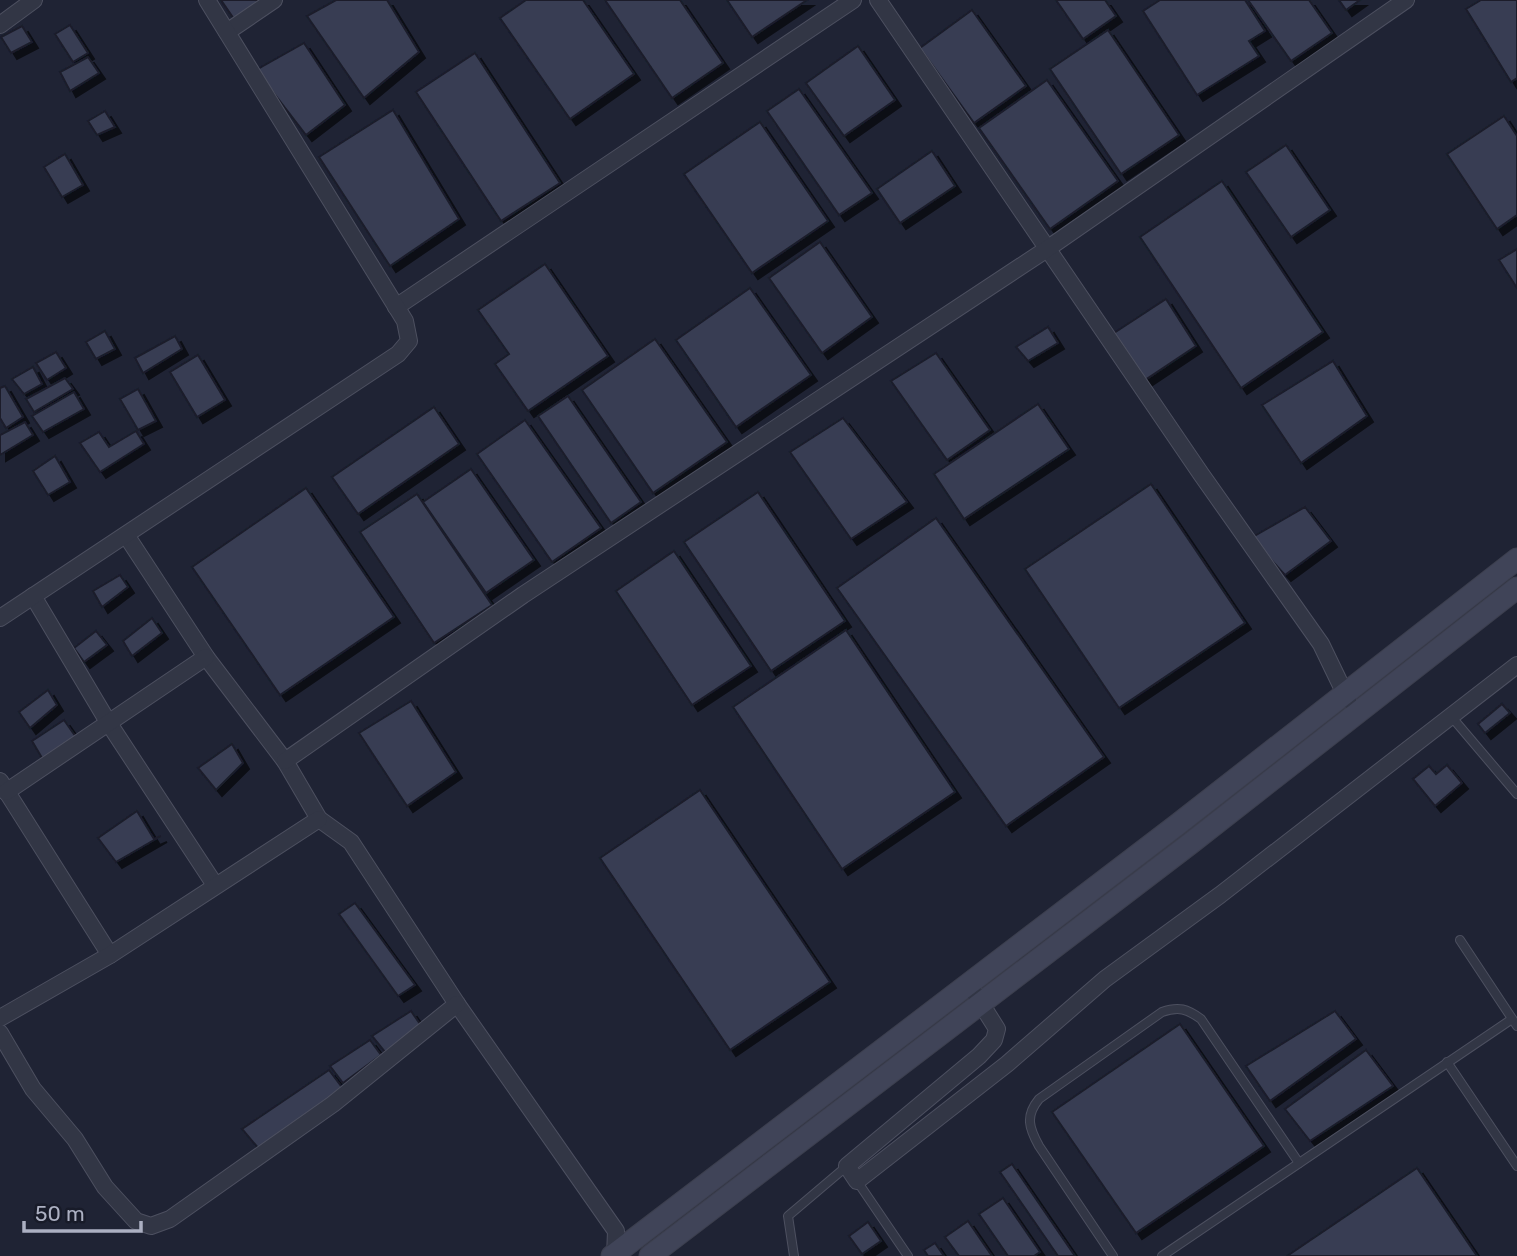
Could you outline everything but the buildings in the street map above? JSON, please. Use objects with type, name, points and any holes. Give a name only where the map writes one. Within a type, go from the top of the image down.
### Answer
[{"type":"main road","points":[[614,1256],[1517,559]]},
{"type":"main road","points":[[650,1256],[1517,588]]},
{"type":"street","points":[[0,25],[34,0]]},
{"type":"street","points":[[0,618],[405,347],[409,333],[396,307],[207,0]]},
{"type":"street","points":[[227,32],[274,0]]},
{"type":"street","points":[[396,307],[853,0]]},
{"type":"street","points":[[878,0],[1321,644],[1342,683],[1344,694],[1358,713]]},
{"type":"street","points":[[285,761],[523,595],[1047,248],[1406,0]]},
{"type":"street","points":[[126,535],[206,657],[285,761],[319,819],[351,842],[457,1004],[616,1231],[614,1256]]},
{"type":"street","points":[[33,596],[108,722],[215,886]]},
{"type":"street","points":[[110,954],[3,787],[206,657]]},
{"type":"street","points":[[967,984],[997,1029],[994,1040],[979,1056],[847,1166],[857,1181],[1007,1064],[1105,979],[1231,887],[1517,665]]},
{"type":"street","points":[[0,1018],[110,954],[319,819]]},
{"type":"street","points":[[0,1034],[33,1089],[75,1139],[105,1187],[136,1222],[151,1226],[170,1219],[333,1104],[457,1004]]},
{"type":"lane","points":[[1450,715],[1517,794]]},
{"type":"lane","points":[[1162,1256],[1447,1062],[1515,1022],[1460,940]]},
{"type":"lane","points":[[1113,1256],[1039,1146],[1030,1130],[1029,1119],[1039,1099],[1162,1012],[1176,1007],[1190,1011],[1201,1019],[1298,1163]]},
{"type":"lane","points":[[1447,1062],[1517,1166]]},
{"type":"lane","points":[[794,1256],[788,1216],[847,1166]]},
{"type":"lane","points":[[857,1181],[908,1256]]}]
